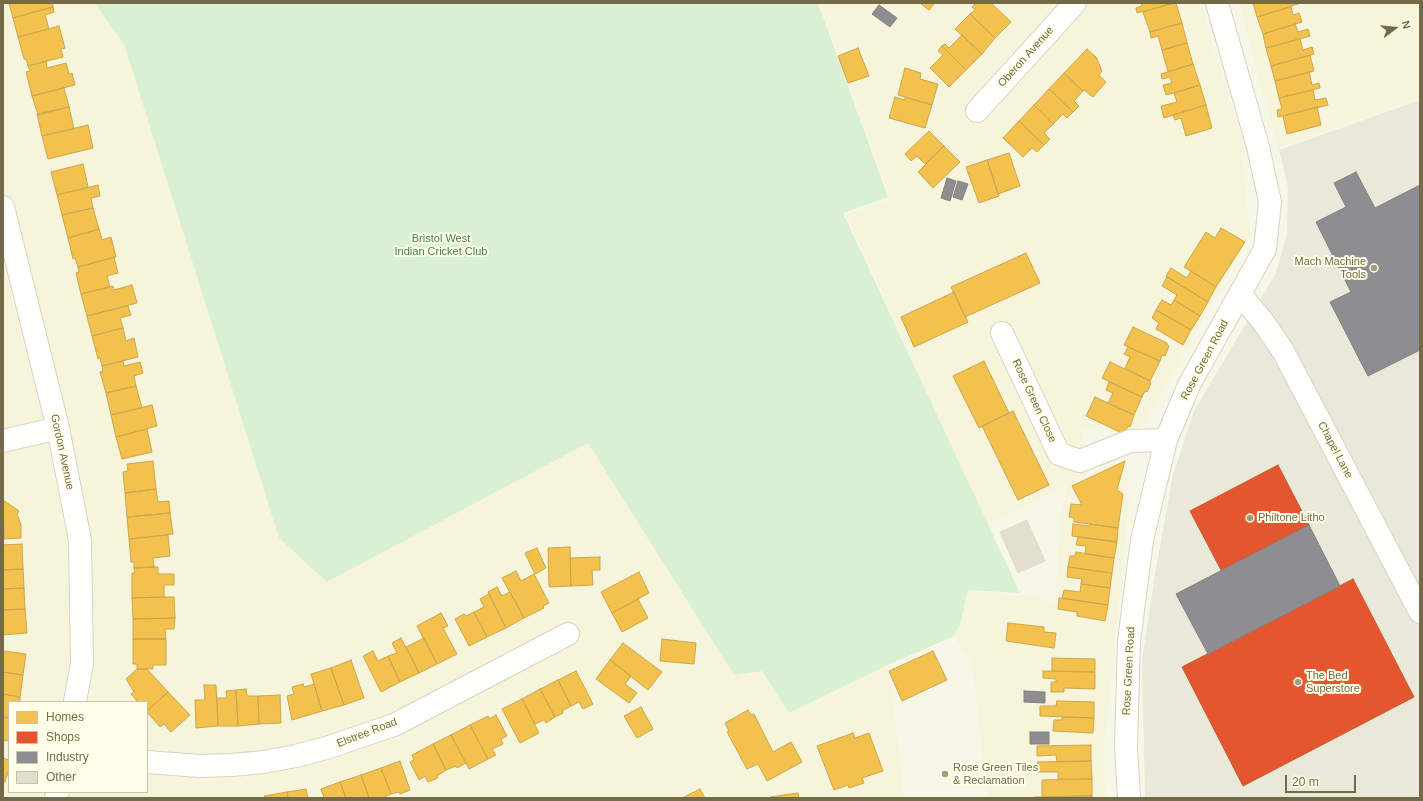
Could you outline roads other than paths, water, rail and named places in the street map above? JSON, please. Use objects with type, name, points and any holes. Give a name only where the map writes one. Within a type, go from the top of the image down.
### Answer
[{"type":"street","name":"Oberon Avenue","points":[[977,111],[1075,3]]},
{"type":"street","name":"Rose Green Road","points":[[1129,798],[1126,747],[1129,641],[1142,540],[1166,440],[1189,385],[1265,249],[1270,202],[1258,147],[1217,3]]},
{"type":"street","name":"Gordon Avenue","points":[[3,207],[58,428],[80,540],[82,662],[75,701]]},
{"type":"street","name":"Chapel Lane","points":[[1240,294],[1264,323],[1283,351],[1420,612]]},
{"type":"street","name":"Rose Green Close","points":[[1002,333],[1058,454],[1080,461],[1130,441],[1166,440]]},
{"type":"street","points":[[3,441],[58,428]]},
{"type":"street","name":"Elstree Road","points":[[148,762],[199,766],[232,765],[264,762],[326,748],[394,725],[568,634]]},
{"type":"place","name":"Mach Machine Tools","points":[[1374,268]]},
{"type":"place","name":"Philtone Litho","points":[[1250,518]]},
{"type":"place","name":"The Bed Superstore","points":[[1298,682]]},
{"type":"place","name":"Rose Green Tiles & Reclamation","points":[[945,774]]},
{"type":"park label","name":"Bristol West Indian Cricket Club","points":[[441,245]]}]
